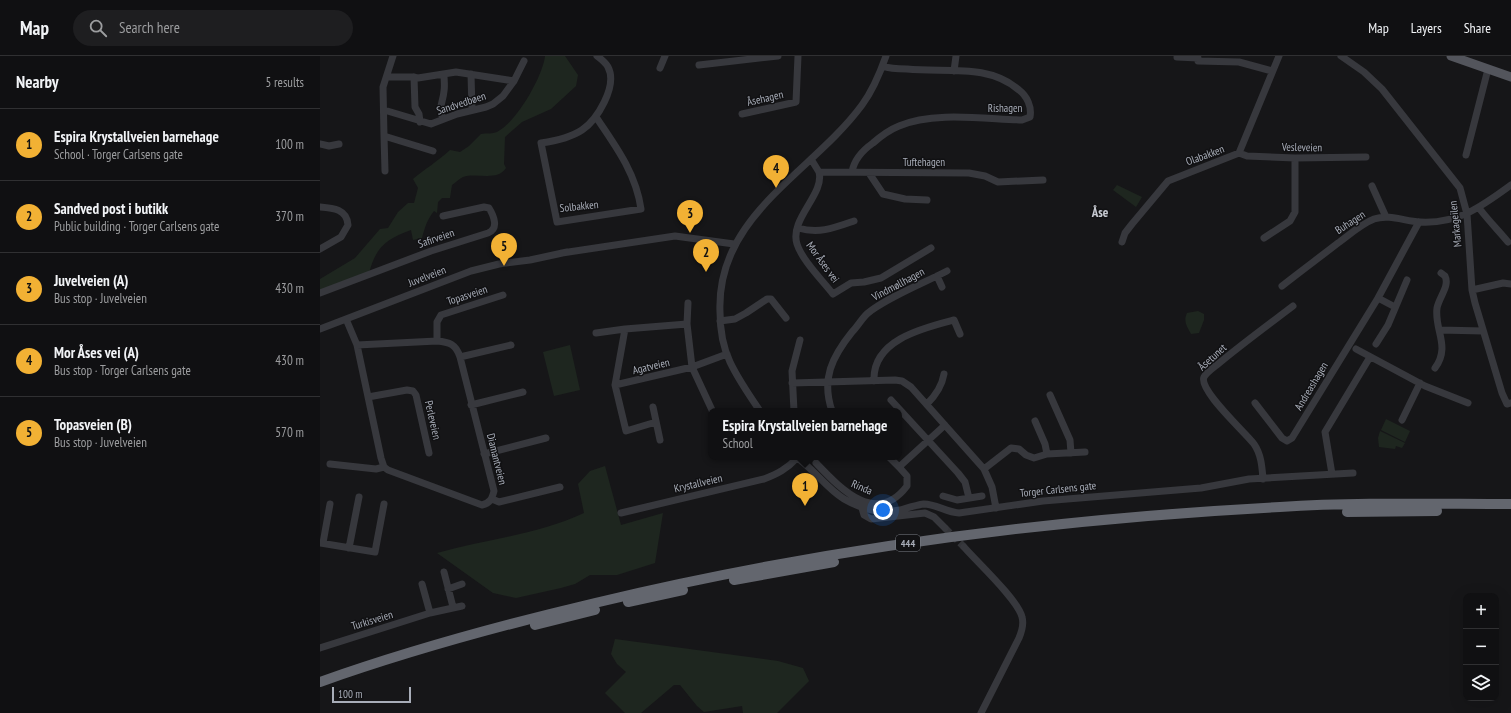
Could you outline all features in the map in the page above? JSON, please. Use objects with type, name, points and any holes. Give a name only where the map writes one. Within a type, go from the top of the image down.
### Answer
[{"type":"highway","name":"444","points":[[320,682],[400,656],[564,611],[656,589],[754,569],[882,546],[1047,524],[1283,506],[1511,504]]},
{"type":"highway","name":"444","points":[[320,689],[486,638],[616,605],[748,577],[891,552],[1047,531],[1209,517],[1339,512],[1511,511]]},
{"type":"main road","points":[[1451,56],[1511,77]]},
{"type":"street","points":[[385,171],[384,87],[393,56]]},
{"type":"street","name":"Solbakken","points":[[596,117],[628,168],[640,198],[641,209],[557,222],[540,143],[560,140],[582,130],[596,117],[606,98],[609,87],[608,68],[597,56]]},
{"type":"street","points":[[660,68],[665,56]]},
{"type":"street","points":[[699,65],[778,56]]},
{"type":"street","name":"Åsehagen","points":[[742,114],[796,102],[798,56]]},
{"type":"street","points":[[758,408],[740,380],[727,354],[720,321],[720,293],[722,278],[733,247],[754,216],[859,108],[883,66],[886,56]]},
{"type":"street","points":[[954,71],[956,56]]},
{"type":"street","name":"Olabakken","points":[[1122,242],[1125,233],[1168,181],[1239,153],[1279,56]]},
{"type":"street","name":"Markageilen","points":[[1340,56],[1372,78],[1458,184],[1463,194],[1467,214],[1472,290],[1502,393],[1507,404],[1511,402]]},
{"type":"street","points":[[1177,57],[1198,58],[1198,61],[1239,62],[1272,71]]},
{"type":"street","name":"Sandvedbøen","points":[[384,110],[420,122],[431,124],[494,104],[503,96],[514,81],[524,60]]},
{"type":"street","name":"Rishagen","points":[[852,172],[856,160],[870,145],[886,133],[912,122],[940,118],[1022,120],[1030,116],[1030,105],[1024,93],[1012,83],[998,76],[985,73],[914,70],[883,66]]},
{"type":"street","points":[[1466,155],[1488,69]]},
{"type":"street","points":[[387,77],[418,78],[456,72],[514,81]]},
{"type":"street","points":[[444,74],[444,91],[440,103],[441,113],[444,119]]},
{"type":"street","points":[[471,74],[472,110]]},
{"type":"street","points":[[414,77],[415,107],[419,114],[420,122]]},
{"type":"street","points":[[384,136],[433,151]]},
{"type":"street","points":[[320,144],[329,146],[339,144]]},
{"type":"street","name":"Vesleveien","points":[[1239,153],[1247,156],[1295,158],[1366,157]]},
{"type":"street","points":[[1264,238],[1290,221],[1295,212],[1295,158]]},
{"type":"street","points":[[811,159],[819,172]]},
{"type":"street","name":"Tuftehagen","points":[[819,172],[969,173],[985,176],[998,182],[1043,180]]},
{"type":"street","name":"Mor Åses vei","points":[[819,172],[820,182],[798,228],[796,240],[798,248],[833,294],[852,283],[881,278],[931,248]]},
{"type":"street","points":[[870,172],[883,194],[895,198],[927,200]]},
{"type":"street","name":"Buhagen","points":[[1282,286],[1359,227],[1375,219],[1386,217],[1419,222],[1444,221],[1467,214],[1479,208],[1511,185]]},
{"type":"street","points":[[1372,186],[1386,217]]},
{"type":"street","points":[[320,207],[336,208],[343,212],[348,225],[341,238],[320,249]]},
{"type":"street","name":"Safirveien","points":[[320,293],[431,251],[488,234],[492,232],[494,227],[494,217],[489,208],[484,207],[443,216]]},
{"type":"street","points":[[1479,208],[1492,226],[1498,229],[1508,242]]},
{"type":"street","name":"Mor Åses vei","points":[[798,228],[808,231],[826,231],[854,221]]},
{"type":"street","name":"Andreashagen","points":[[1256,404],[1282,438],[1287,441],[1292,438],[1378,298],[1419,222]]},
{"type":"street","name":"Juvelveien","points":[[320,329],[339,323],[346,318],[471,271],[529,257],[675,236],[715,241],[733,247]]},
{"type":"street","name":"Vindmøllhagen","points":[[831,408],[828,393],[828,383],[833,360],[845,341],[867,314],[947,271]]},
{"type":"street","points":[[1435,368],[1442,355],[1437,307],[1447,282],[1445,276],[1440,273]]},
{"type":"street","points":[[937,276],[942,287]]},
{"type":"street","points":[[1376,344],[1388,325],[1407,280]]},
{"type":"street","points":[[1472,290],[1502,283],[1511,284]]},
{"type":"street","name":"Topasveien","points":[[437,341],[437,322],[441,315],[502,295]]},
{"type":"street","points":[[1378,298],[1395,307]]},
{"type":"street","points":[[720,321],[735,319],[767,299],[771,299],[786,318]]},
{"type":"street","points":[[688,303],[688,345],[692,367],[711,408]]},
{"type":"street","name":"Åsetunet","points":[[1263,478],[1260,458],[1254,444],[1204,387],[1203,381],[1205,375],[1292,306]]},
{"type":"street","points":[[953,312],[954,320],[960,334]]},
{"type":"street","points":[[346,318],[357,344],[384,467]]},
{"type":"street","points":[[874,381],[875,367],[885,350],[915,332],[954,320]]},
{"type":"street","points":[[596,333],[687,324]]},
{"type":"street","name":"Agatveien","points":[[625,329],[615,386],[626,431],[656,422]]},
{"type":"street","points":[[1440,330],[1483,331]]},
{"type":"street","points":[[794,408],[792,383],[795,356],[800,340]]},
{"type":"street","name":"Diamantveien","points":[[330,464],[376,469],[384,467],[388,470],[482,505],[488,503],[492,499],[494,491],[457,348],[449,342],[437,341],[357,344]]},
{"type":"street","points":[[460,357],[511,345]]},
{"type":"street","points":[[1356,349],[1420,383],[1468,403]]},
{"type":"street","name":"Agatveien","points":[[615,386],[692,367],[727,354]]},
{"type":"street","points":[[1332,474],[1325,432],[1370,357]]},
{"type":"street","points":[[927,404],[933,398],[940,386],[944,374]]},
{"type":"street","points":[[792,383],[902,381],[911,387],[927,404],[984,469],[992,487],[996,508]]},
{"type":"street","points":[[1402,420],[1420,383]]},
{"type":"street","name":"Perleveien","points":[[368,397],[407,390],[413,391],[416,395],[429,453]]},
{"type":"street","points":[[471,405],[523,392]]},
{"type":"street","points":[[1050,396],[1070,440],[1071,453]]},
{"type":"street","points":[[891,400],[898,408]]},
{"type":"street","points":[[653,407],[660,440]]},
{"type":"street","points":[[902,412],[965,482],[969,498]]},
{"type":"street","points":[[1035,421],[1045,444],[1047,454]]},
{"type":"street","points":[[899,467],[945,425]]},
{"type":"street","points":[[484,454],[546,438]]},
{"type":"street","points":[[984,469],[1011,448],[1019,449],[1032,458],[1047,454],[1085,452]]},
{"type":"street","name":"Krystallveien","points":[[621,514],[764,479],[778,474],[789,467],[795,460]]},
{"type":"street","name":"Torger Carlsens gate","points":[[800,460],[843,498],[862,508],[885,512],[924,504],[940,508],[948,512],[959,513],[1043,501],[1200,488],[1235,481],[1263,478],[1353,473]]},
{"type":"street","name":"Rinda","points":[[816,463],[843,491],[853,497],[873,503],[884,504],[892,501],[907,486],[907,476],[892,460]]},
{"type":"street","points":[[492,499],[499,502],[560,487]]},
{"type":"street","points":[[943,496],[956,500],[982,496]]},
{"type":"street","points":[[349,548],[359,497]]},
{"type":"street","points":[[330,504],[322,543],[375,552],[384,504]]},
{"type":"street","points":[[862,508],[864,515],[870,519],[925,513],[934,517],[945,528]]},
{"type":"street","points":[[964,547],[1015,604],[1022,616],[1023,628],[1019,638],[980,713]]},
{"type":"street","points":[[444,572],[453,607]]},
{"type":"street","points":[[422,584],[430,613]]},
{"type":"street","points":[[448,589],[462,584]]},
{"type":"street","name":"Turkisveien","points":[[320,648],[430,613],[462,606]]},
{"type":"shaded area","points":[[545,56],[565,56],[578,75],[576,86],[551,109],[522,122],[505,137],[504,164],[506,168],[497,175],[468,176],[460,179],[452,185],[450,198],[442,198],[438,202],[437,213],[434,211],[430,217],[422,238],[413,240],[411,230],[402,233],[383,245],[375,257],[369,273],[320,293],[320,279],[355,258],[380,229],[388,228],[398,212],[408,203],[414,203],[418,188],[413,179],[450,150],[460,152],[469,146],[481,134],[497,132],[512,119],[534,86],[543,65]]},
{"type":"shaded area","points":[[1117,185],[1142,197],[1136,207],[1113,190]]},
{"type":"shaded area","points":[[1198,311],[1204,314],[1204,320],[1199,333],[1191,334],[1185,319],[1187,313]]},
{"type":"shaded area","points":[[570,345],[580,390],[554,396],[543,352]]},
{"type":"shaded area","points":[[1386,419],[1410,431],[1405,442],[1381,430]]},
{"type":"shaded area","points":[[1380,431],[1405,443],[1402,448],[1396,446],[1395,449],[1379,447],[1378,438]]},
{"type":"shaded area","points":[[605,466],[621,525],[663,513],[655,563],[617,575],[590,575],[575,584],[516,598],[493,593],[437,553],[530,532],[548,527],[584,513],[578,484],[590,471]]},
{"type":"shaded area","points":[[615,639],[778,661],[803,668],[809,681],[777,713],[743,713],[742,706],[704,712],[697,706],[680,685],[674,685],[641,713],[625,713],[605,693],[626,672],[617,664],[611,654]]},
{"type":"tunnel","points":[[945,528],[964,547]]},
{"type":"place","name":"Mor Åses vei (A)","points":[[776,188]]},
{"type":"place","name":"Juvelveien (A)","points":[[690,233]]},
{"type":"place","name":"Topasveien (B)","points":[[504,266]]},
{"type":"place","name":"Sandved post i butikk","points":[[706,272]]},
{"type":"place","name":"Espira Krystallveien barnehage","points":[[805,506]]},
{"type":"district","name":"Åse","points":[[1100,212]]}]
